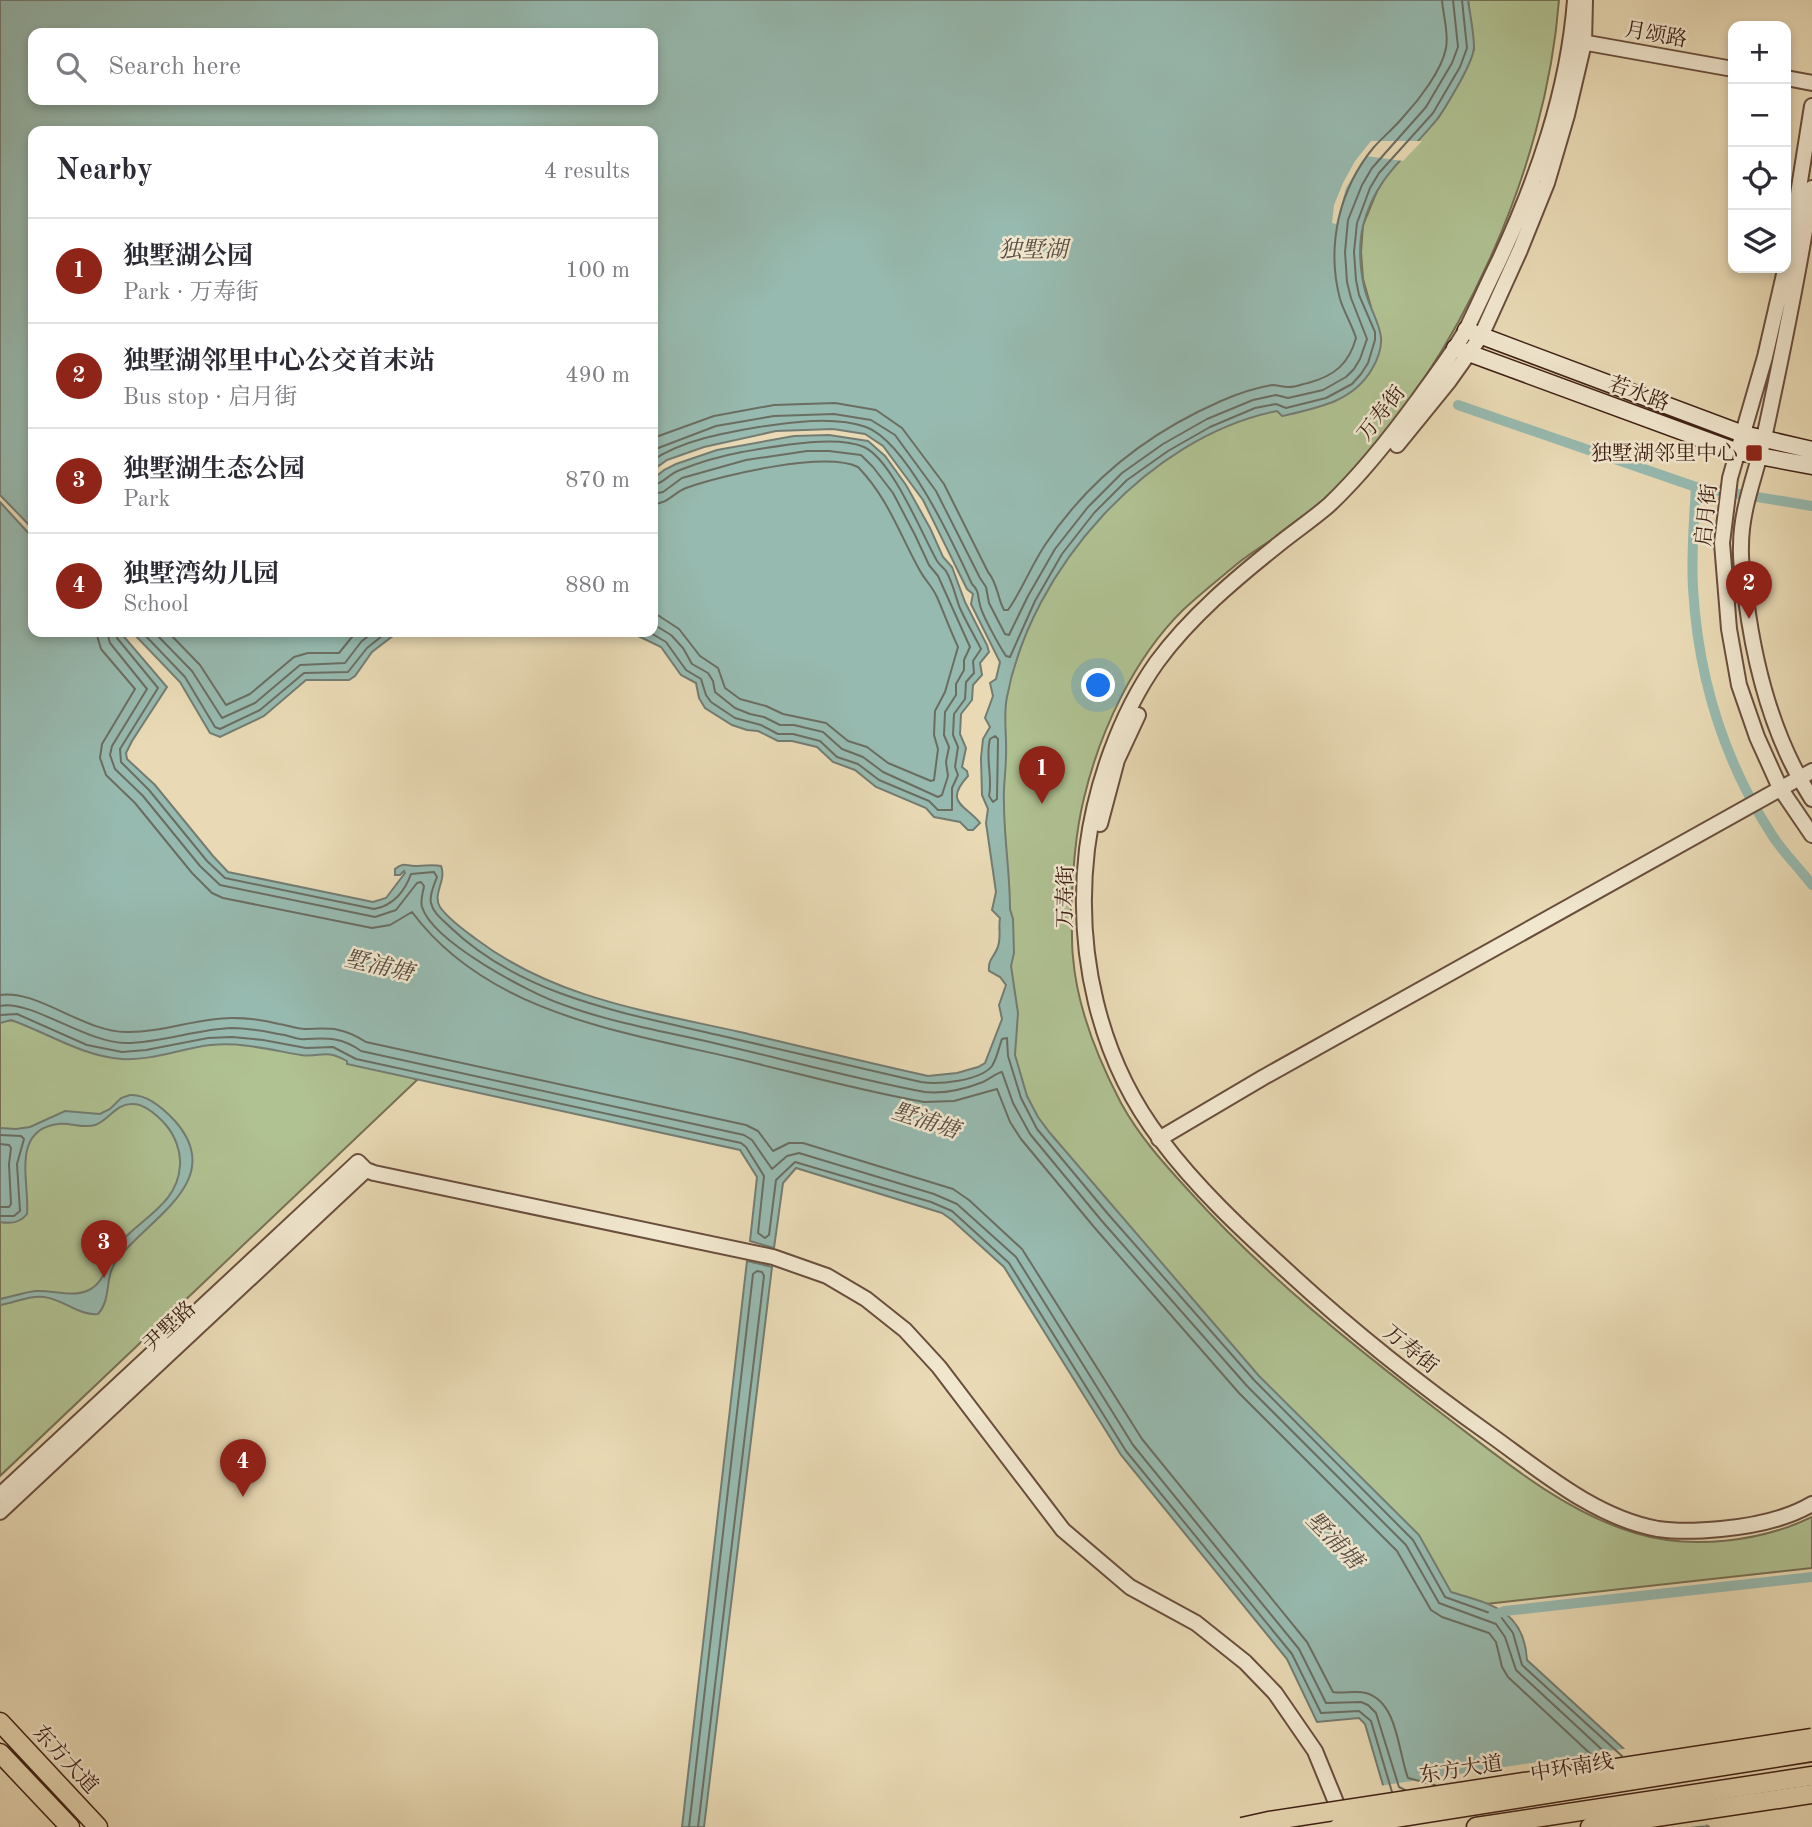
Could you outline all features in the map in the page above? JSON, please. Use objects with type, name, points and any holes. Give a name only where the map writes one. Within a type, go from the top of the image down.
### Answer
[{"type":"main road","name":"若水路","points":[[1466,330],[1743,434],[1812,450]]},
{"type":"main road","name":"若水路","points":[[1463,350],[1738,452],[1812,466]]},
{"type":"main road","name":"东方大道","points":[[0,1722],[98,1827]]},
{"type":"main road","name":"东方大道","points":[[1242,1827],[1812,1738]]},
{"type":"main road","name":"中环南线","points":[[1339,1827],[1812,1752]]},
{"type":"main road","name":"东方大道","points":[[0,1753],[70,1827]]},
{"type":"main road","points":[[1476,1827],[1812,1776]]},
{"type":"main road","points":[[1590,1827],[1812,1794]]},
{"type":"street","name":"万寿街","points":[[1463,350],[1466,330],[1535,179],[1578,41],[1575,0]]},
{"type":"street","name":"万寿街","points":[[1585,0],[1567,115],[1547,184],[1481,336],[1463,350],[1419,408],[1410,430],[1333,509],[1224,601],[1189,636],[1151,689],[1117,760],[1100,823],[1091,885],[1093,939],[1104,1003],[1117,1045],[1163,1136],[1220,1210],[1306,1289],[1409,1375],[1562,1486],[1630,1522],[1660,1530],[1696,1531],[1761,1524],[1799,1512],[1812,1504]]},
{"type":"street","name":"月颂路","points":[[1578,41],[1728,68]]},
{"type":"street","points":[[1791,79],[1812,83]]},
{"type":"street","name":"启月街","points":[[1812,106],[1788,257],[1765,356],[1730,478],[1725,507],[1723,565],[1729,629],[1739,685],[1757,737],[1780,788],[1812,835]]},
{"type":"street","name":"启月街","points":[[1812,188],[1800,268],[1763,440],[1744,509],[1741,548],[1752,643],[1759,675],[1775,725],[1798,778],[1812,799]]},
{"type":"street","points":[[1163,1136],[1288,1063],[1812,771]]},
{"type":"street","name":"万寿街","points":[[1163,1136],[1268,1244],[1361,1325],[1467,1410],[1563,1479],[1595,1497],[1646,1517],[1697,1523],[1758,1519],[1792,1506],[1812,1494]]},
{"type":"street","points":[[362,1166],[773,1256],[827,1276],[866,1299],[905,1330],[939,1367],[1063,1530],[1130,1587],[1196,1623],[1245,1662],[1275,1693],[1315,1751],[1346,1827]]},
{"type":"street","name":"尹墅路","points":[[0,1495],[362,1166]]},
{"type":"street","name":"尹墅路","points":[[0,1512],[362,1166]]},
{"type":"green space","points":[[1468,0],[1559,0],[1551,65],[1536,130],[1515,196],[1489,260],[1458,323],[1422,382],[1382,436],[1314,509],[1244,558],[1183,610],[1165,629],[1134,673],[1099,747],[1084,798],[1076,840],[1071,910],[1075,976],[1084,1014],[1104,1069],[1128,1115],[1162,1161],[1219,1223],[1342,1335],[1533,1482],[1609,1524],[1657,1538],[1702,1542],[1748,1538],[1792,1526],[1812,1517],[1812,1568],[1486,1604],[1459,1613],[1003,1089],[1012,1009],[1001,810],[1005,694],[1035,604],[1096,513],[1144,470],[1371,307],[1363,279],[1363,225],[1385,177],[1439,117],[1474,49]]},
{"type":"green space","points":[[0,1020],[250,1029],[387,1065],[417,1080],[0,1476]]},
{"type":"water","points":[[0,0],[1468,0],[1474,48],[1469,65],[1438,118],[1385,179],[1376,193],[1363,226],[1360,251],[1362,278],[1381,339],[1378,358],[1372,369],[1355,389],[1333,402],[1282,416],[1277,411],[1229,426],[1184,449],[1141,479],[1103,516],[1069,557],[1041,602],[1020,649],[1006,704],[1004,797],[1010,909],[1013,919],[1014,953],[1011,966],[1018,1013],[1015,1055],[1027,1096],[1050,1133],[1259,1376],[1419,1535],[1451,1592],[1492,1606],[1512,1620],[1525,1643],[1527,1660],[1709,1827],[1428,1827],[1425,1809],[1388,1802],[1365,1724],[1359,1718],[1317,1722],[1287,1659],[1121,1455],[1004,1267],[942,1213],[796,1168],[783,1183],[774,1248],[750,1241],[757,1177],[740,1150],[347,1064],[347,1061],[328,1054],[308,1056],[223,1044],[144,1058],[122,1059],[79,1049],[11,1020],[0,1023],[0,502],[28,533],[28,637],[124,637],[167,687],[132,741],[126,753],[127,759],[155,785],[228,872],[373,902],[386,898],[405,873],[404,871],[395,875],[395,869],[398,867],[441,866],[438,902],[447,916],[506,959],[569,989],[636,1009],[928,1076],[957,1073],[985,1063],[1002,1019],[999,1005],[1006,985],[1000,977],[989,971],[999,941],[1000,918],[992,910],[996,892],[986,823],[988,809],[982,795],[981,758],[983,739],[990,727],[985,718],[993,696],[990,683],[996,679],[1000,662],[971,604],[973,594],[967,589],[923,500],[883,446],[865,434],[833,429],[776,431],[704,447],[667,460],[658,466],[658,126],[28,126],[28,524],[0,495]]},
{"type":"water","points":[[829,435],[868,441],[885,456],[906,485],[943,557],[952,567],[989,652],[980,663],[982,675],[973,685],[972,700],[961,714],[960,734],[966,748],[962,767],[968,776],[957,792],[957,798],[980,823],[973,830],[968,830],[960,822],[934,817],[926,808],[876,787],[855,770],[833,762],[817,747],[792,741],[778,741],[758,731],[732,725],[705,708],[699,698],[696,683],[681,675],[661,647],[640,637],[658,637],[658,475],[676,464],[717,450],[794,436]]},
{"type":"water","points":[[137,637],[392,637],[372,652],[349,680],[306,680],[264,716],[220,737],[210,733],[180,682]]},
{"type":"water","points":[[130,1095],[149,1100],[175,1121],[189,1143],[193,1162],[188,1181],[163,1214],[117,1260],[113,1266],[105,1301],[98,1314],[84,1312],[44,1297],[32,1297],[0,1305],[0,1299],[27,1292],[76,1293],[95,1286],[103,1276],[117,1246],[173,1191],[178,1179],[180,1154],[166,1125],[150,1111],[136,1104],[121,1107],[95,1125],[58,1124],[43,1128],[33,1136],[28,1147],[25,1174],[27,1214],[15,1222],[0,1222],[0,1128],[30,1127],[65,1111],[100,1114],[121,1098]]},
{"type":"water","points":[[747,1261],[772,1267],[704,1827],[682,1827]]},
{"type":"pier","points":[[1371,141],[1422,141],[1403,161],[1366,156],[1346,188],[1336,224],[1332,223],[1334,205],[1343,183],[1355,161]]},
{"type":"pier","points":[[1629,1748],[1711,1824],[1690,1827],[1424,1827],[1422,1812],[1385,1804],[1379,1786]]},
{"type":"waterway","points":[[1458,405],[1696,487],[1812,506]]},
{"type":"waterway","points":[[1696,487],[1693,588],[1701,653],[1716,717],[1727,748],[1755,807],[1776,841],[1812,885]]},
{"type":"waterway","points":[[1493,1615],[1505,1611],[1812,1577]]},
{"type":"place","name":"独墅湖邻里中心","points":[[1754,453]]},
{"type":"place","name":"独墅湖邻里中心公交首末站","points":[[1749,619]]},
{"type":"place","name":"独墅湖公园","points":[[1042,804]]},
{"type":"place","name":"独墅湖生态公园","points":[[104,1278]]},
{"type":"place","name":"独墅湾幼儿园","points":[[243,1497]]},
{"type":"water label","name":"独墅湖","points":[[1033,249]]},
{"type":"water label","name":"墅浦塘","points":[[379,965]]},
{"type":"water label","name":"墅浦塘","points":[[926,1120]]},
{"type":"water label","name":"墅浦塘","points":[[1335,1540]]}]
